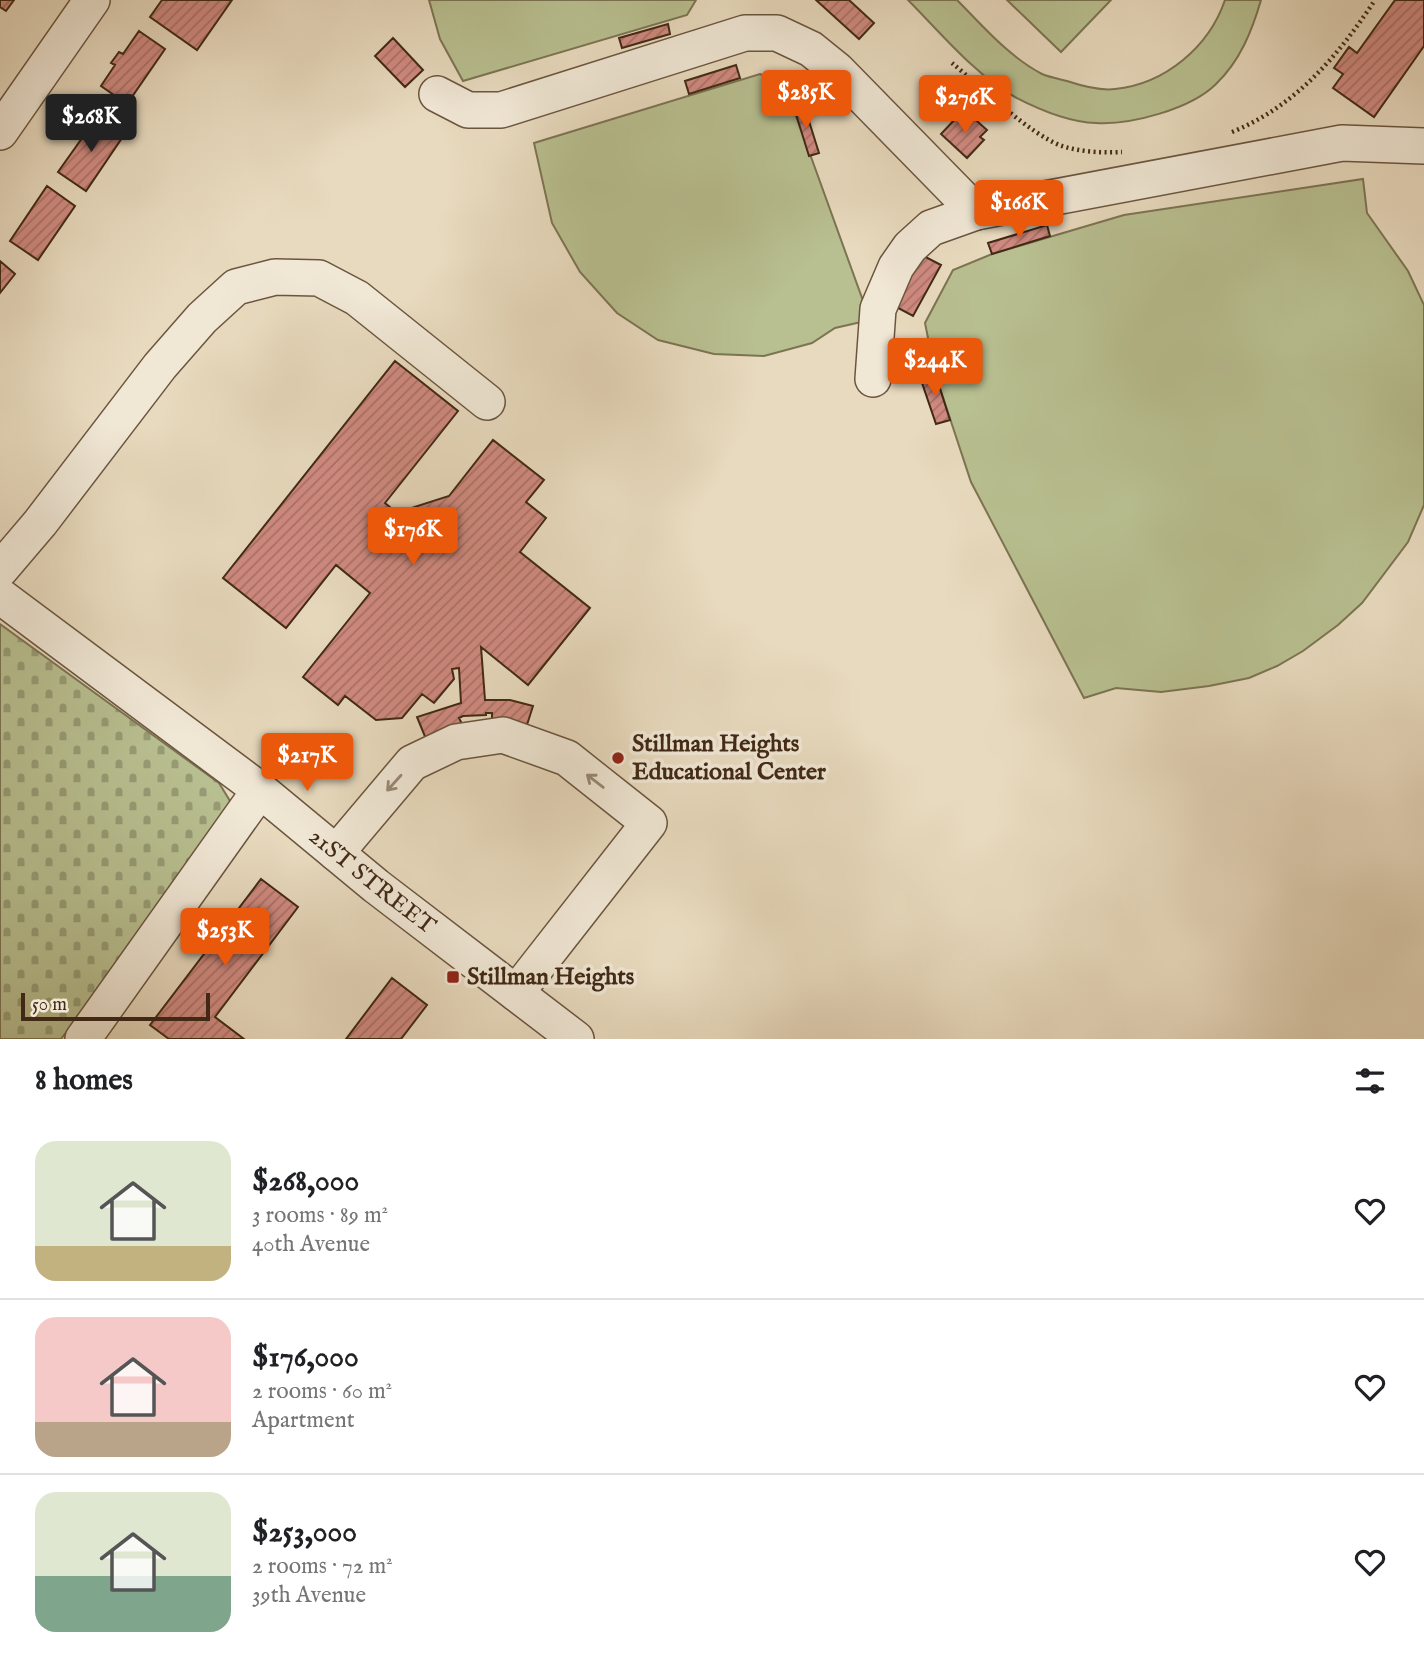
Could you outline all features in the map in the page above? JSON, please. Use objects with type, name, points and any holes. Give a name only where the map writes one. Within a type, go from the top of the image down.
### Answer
[{"type":"street","points":[[0,132],[92,0]]},
{"type":"street","points":[[437,94],[468,110],[501,110],[746,33],[777,33],[811,49],[837,71],[976,212]]},
{"type":"street","points":[[873,379],[878,309],[896,267],[910,247],[931,228],[976,212],[1342,143],[1424,146]]},
{"type":"street","points":[[0,570],[40,523],[160,366],[202,318],[236,287],[275,277],[319,278],[357,298],[487,402]]},
{"type":"street","name":"21ST STREET","points":[[0,596],[260,790],[336,853],[576,1039]]},
{"type":"street","points":[[336,853],[412,763],[456,742],[503,735],[567,758],[649,823],[516,993]]},
{"type":"street","points":[[83,1039],[260,790]]},
{"type":"path","points":[[1228,133],[1296,96],[1332,61],[1376,0]]},
{"type":"path","points":[[952,63],[1024,123],[1061,145],[1099,153],[1125,152]]},
{"type":"green space","points":[[429,0],[696,0],[687,15],[463,81],[440,39]]},
{"type":"green space","points":[[908,0],[957,0],[1007,50],[1030,67],[1042,74],[1085,86],[1109,89],[1151,80],[1183,60],[1208,33],[1225,0],[1261,0],[1238,55],[1224,75],[1205,93],[1160,114],[1126,121],[1096,123],[1054,114],[1024,102],[1001,88],[986,78]]},
{"type":"green space","points":[[1007,0],[1111,0],[1061,52]]},
{"type":"green space","points":[[760,74],[785,85],[870,320],[835,328],[812,343],[764,356],[714,354],[658,340],[617,313],[580,272],[552,223],[534,143]]},
{"type":"green space","points":[[1363,179],[1367,213],[1408,271],[1424,305],[1424,505],[1408,542],[1362,603],[1303,651],[1277,666],[1249,678],[1209,686],[1161,692],[1116,688],[1084,698],[971,482],[935,373],[925,323],[953,270],[992,254],[1124,215]]},
{"type":"green space","points":[[0,624],[219,783],[230,801],[224,822],[61,1039],[0,1039]]},
{"type":"building","points":[[0,0],[14,0],[6,11],[0,7]]},
{"type":"building","points":[[162,0],[232,0],[197,50],[150,17]]},
{"type":"building","points":[[816,0],[849,0],[874,23],[859,39]]},
{"type":"building","points":[[1395,0],[1424,0],[1424,46],[1374,117],[1333,88],[1343,74],[1334,68],[1349,47],[1357,53]]},
{"type":"building","points":[[668,24],[670,34],[622,48],[619,38]]},
{"type":"building","points":[[139,31],[165,49],[127,104],[101,86],[115,65],[111,63],[119,52],[123,54]]},
{"type":"building","points":[[393,38],[423,70],[405,87],[375,56]]},
{"type":"building","points":[[736,65],[740,78],[689,94],[685,81]]},
{"type":"building","points":[[804,105],[819,153],[809,156],[794,108]]},
{"type":"building","points":[[969,114],[987,130],[980,137],[984,140],[967,158],[941,134],[958,116],[963,121]]},
{"type":"building","points":[[97,117],[124,135],[86,191],[58,172]]},
{"type":"building","points":[[47,186],[75,206],[38,260],[10,241]]},
{"type":"building","points":[[1047,225],[1050,236],[992,254],[988,243]]},
{"type":"building","points":[[916,252],[941,265],[913,316],[887,302]]},
{"type":"building","points":[[0,261],[15,274],[0,293]]},
{"type":"building","points":[[395,361],[458,411],[385,503],[402,517],[408,509],[449,496],[493,440],[544,480],[526,502],[546,518],[520,552],[590,608],[528,685],[481,647],[485,700],[510,700],[533,706],[526,728],[492,723],[492,713],[486,713],[463,716],[459,718],[463,726],[426,739],[417,717],[461,703],[459,668],[452,669],[454,679],[434,703],[422,694],[402,718],[376,720],[345,696],[338,705],[303,677],[370,593],[336,565],[286,628],[223,578]]},
{"type":"building","points":[[935,373],[950,420],[936,424],[920,377]]},
{"type":"building","points":[[261,879],[298,907],[215,1017],[244,1039],[169,1039],[150,1025]]},
{"type":"building","points":[[392,978],[427,1005],[401,1039],[346,1039]]},
{"type":"place","name":"Stillman Heights Educational Center","points":[[618,758]]},
{"type":"place","name":"Stillman Heights","points":[[453,977]]}]
